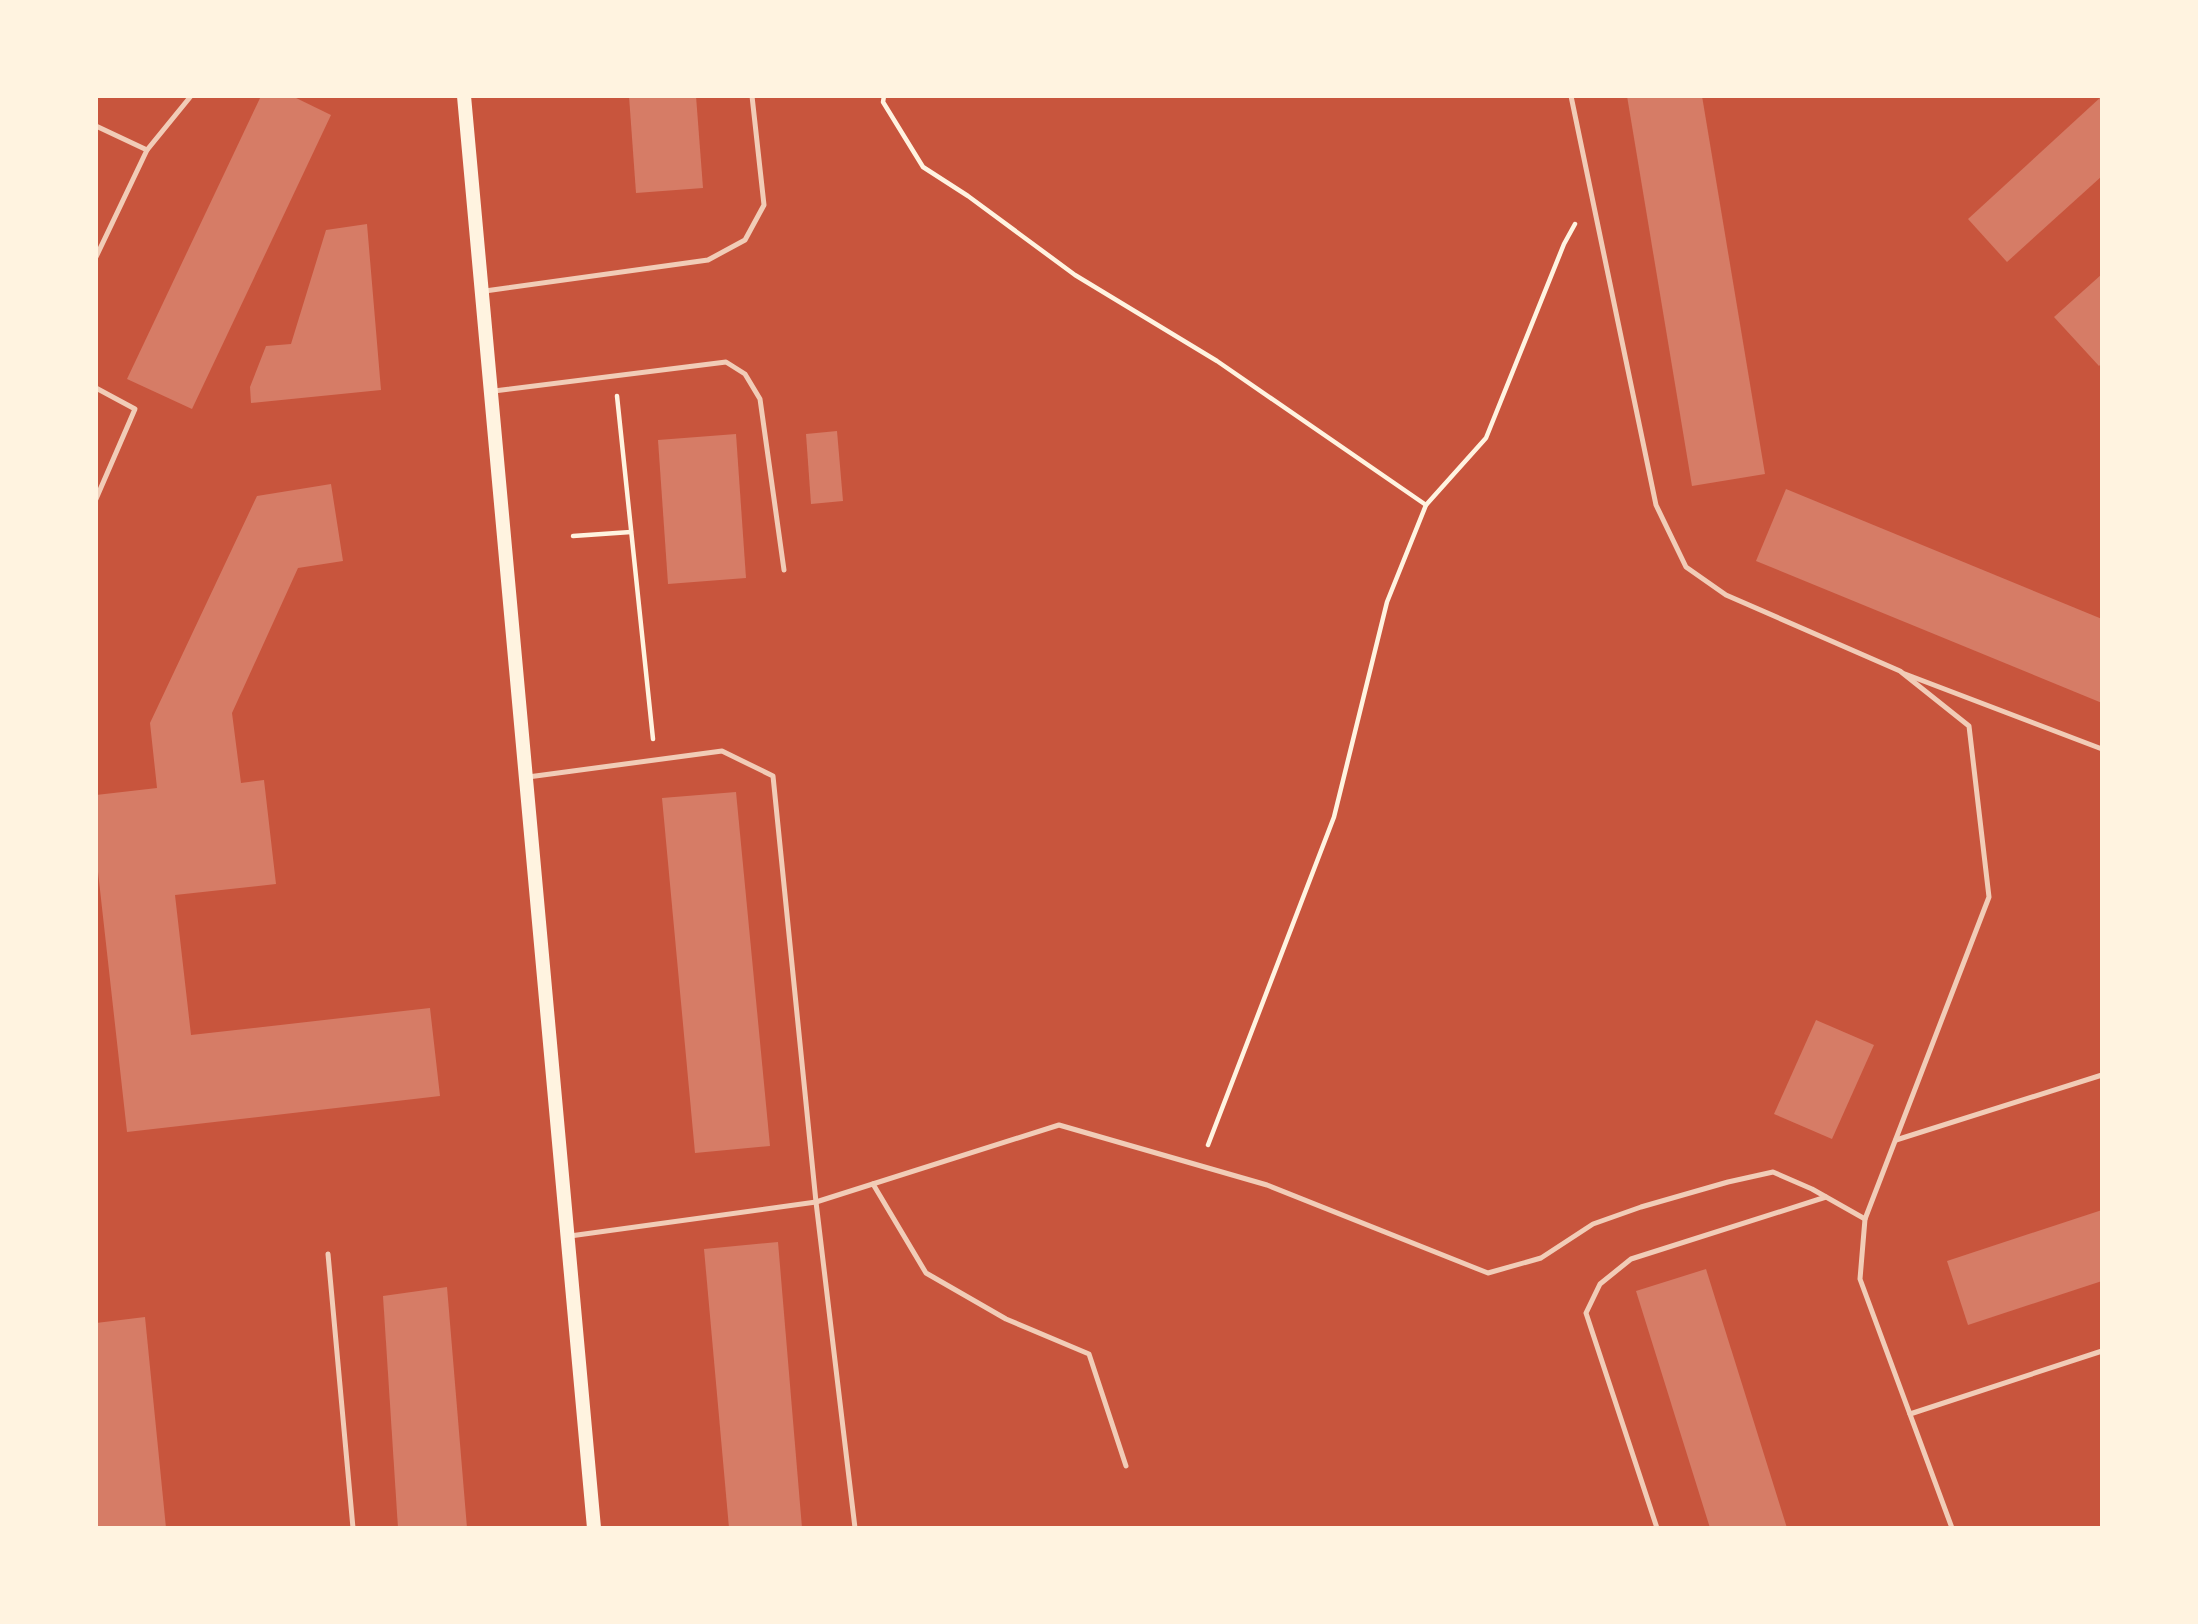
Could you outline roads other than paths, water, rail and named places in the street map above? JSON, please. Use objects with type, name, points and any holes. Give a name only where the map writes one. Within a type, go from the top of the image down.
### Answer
[{"type":"main road","points":[[464,96],[594,1528]]},
{"type":"lane","points":[[96,257],[147,150],[191,96]]},
{"type":"lane","points":[[482,291],[708,260],[744,240],[764,205],[752,96]]},
{"type":"lane","points":[[1571,96],[1656,505],[1686,567],[1726,595],[1900,671],[2102,749]]},
{"type":"lane","points":[[96,126],[147,150]]},
{"type":"lane","points":[[490,391],[726,362],[745,374],[760,399],[784,570]]},
{"type":"lane","points":[[96,388],[135,409],[96,499]]},
{"type":"lane","points":[[1900,671],[1969,726],[1989,897],[1865,1219],[1860,1279],[1952,1528]]},
{"type":"lane","points":[[526,778],[722,751],[773,776],[816,1202],[855,1528]]},
{"type":"lane","points":[[1896,1140],[2102,1075]]},
{"type":"lane","points":[[568,1236],[816,1202],[1059,1125],[1267,1185],[1488,1273],[1541,1258],[1593,1224],[1641,1207],[1773,1172],[1865,1219]]},
{"type":"lane","points":[[873,1184],[926,1273],[1006,1319],[1089,1354],[1126,1466]]},
{"type":"lane","points":[[1657,1528],[1586,1313],[1600,1284],[1631,1259],[1826,1197]]},
{"type":"lane","points":[[328,1254],[353,1528]]},
{"type":"lane","points":[[1910,1415],[2102,1351]]}]
